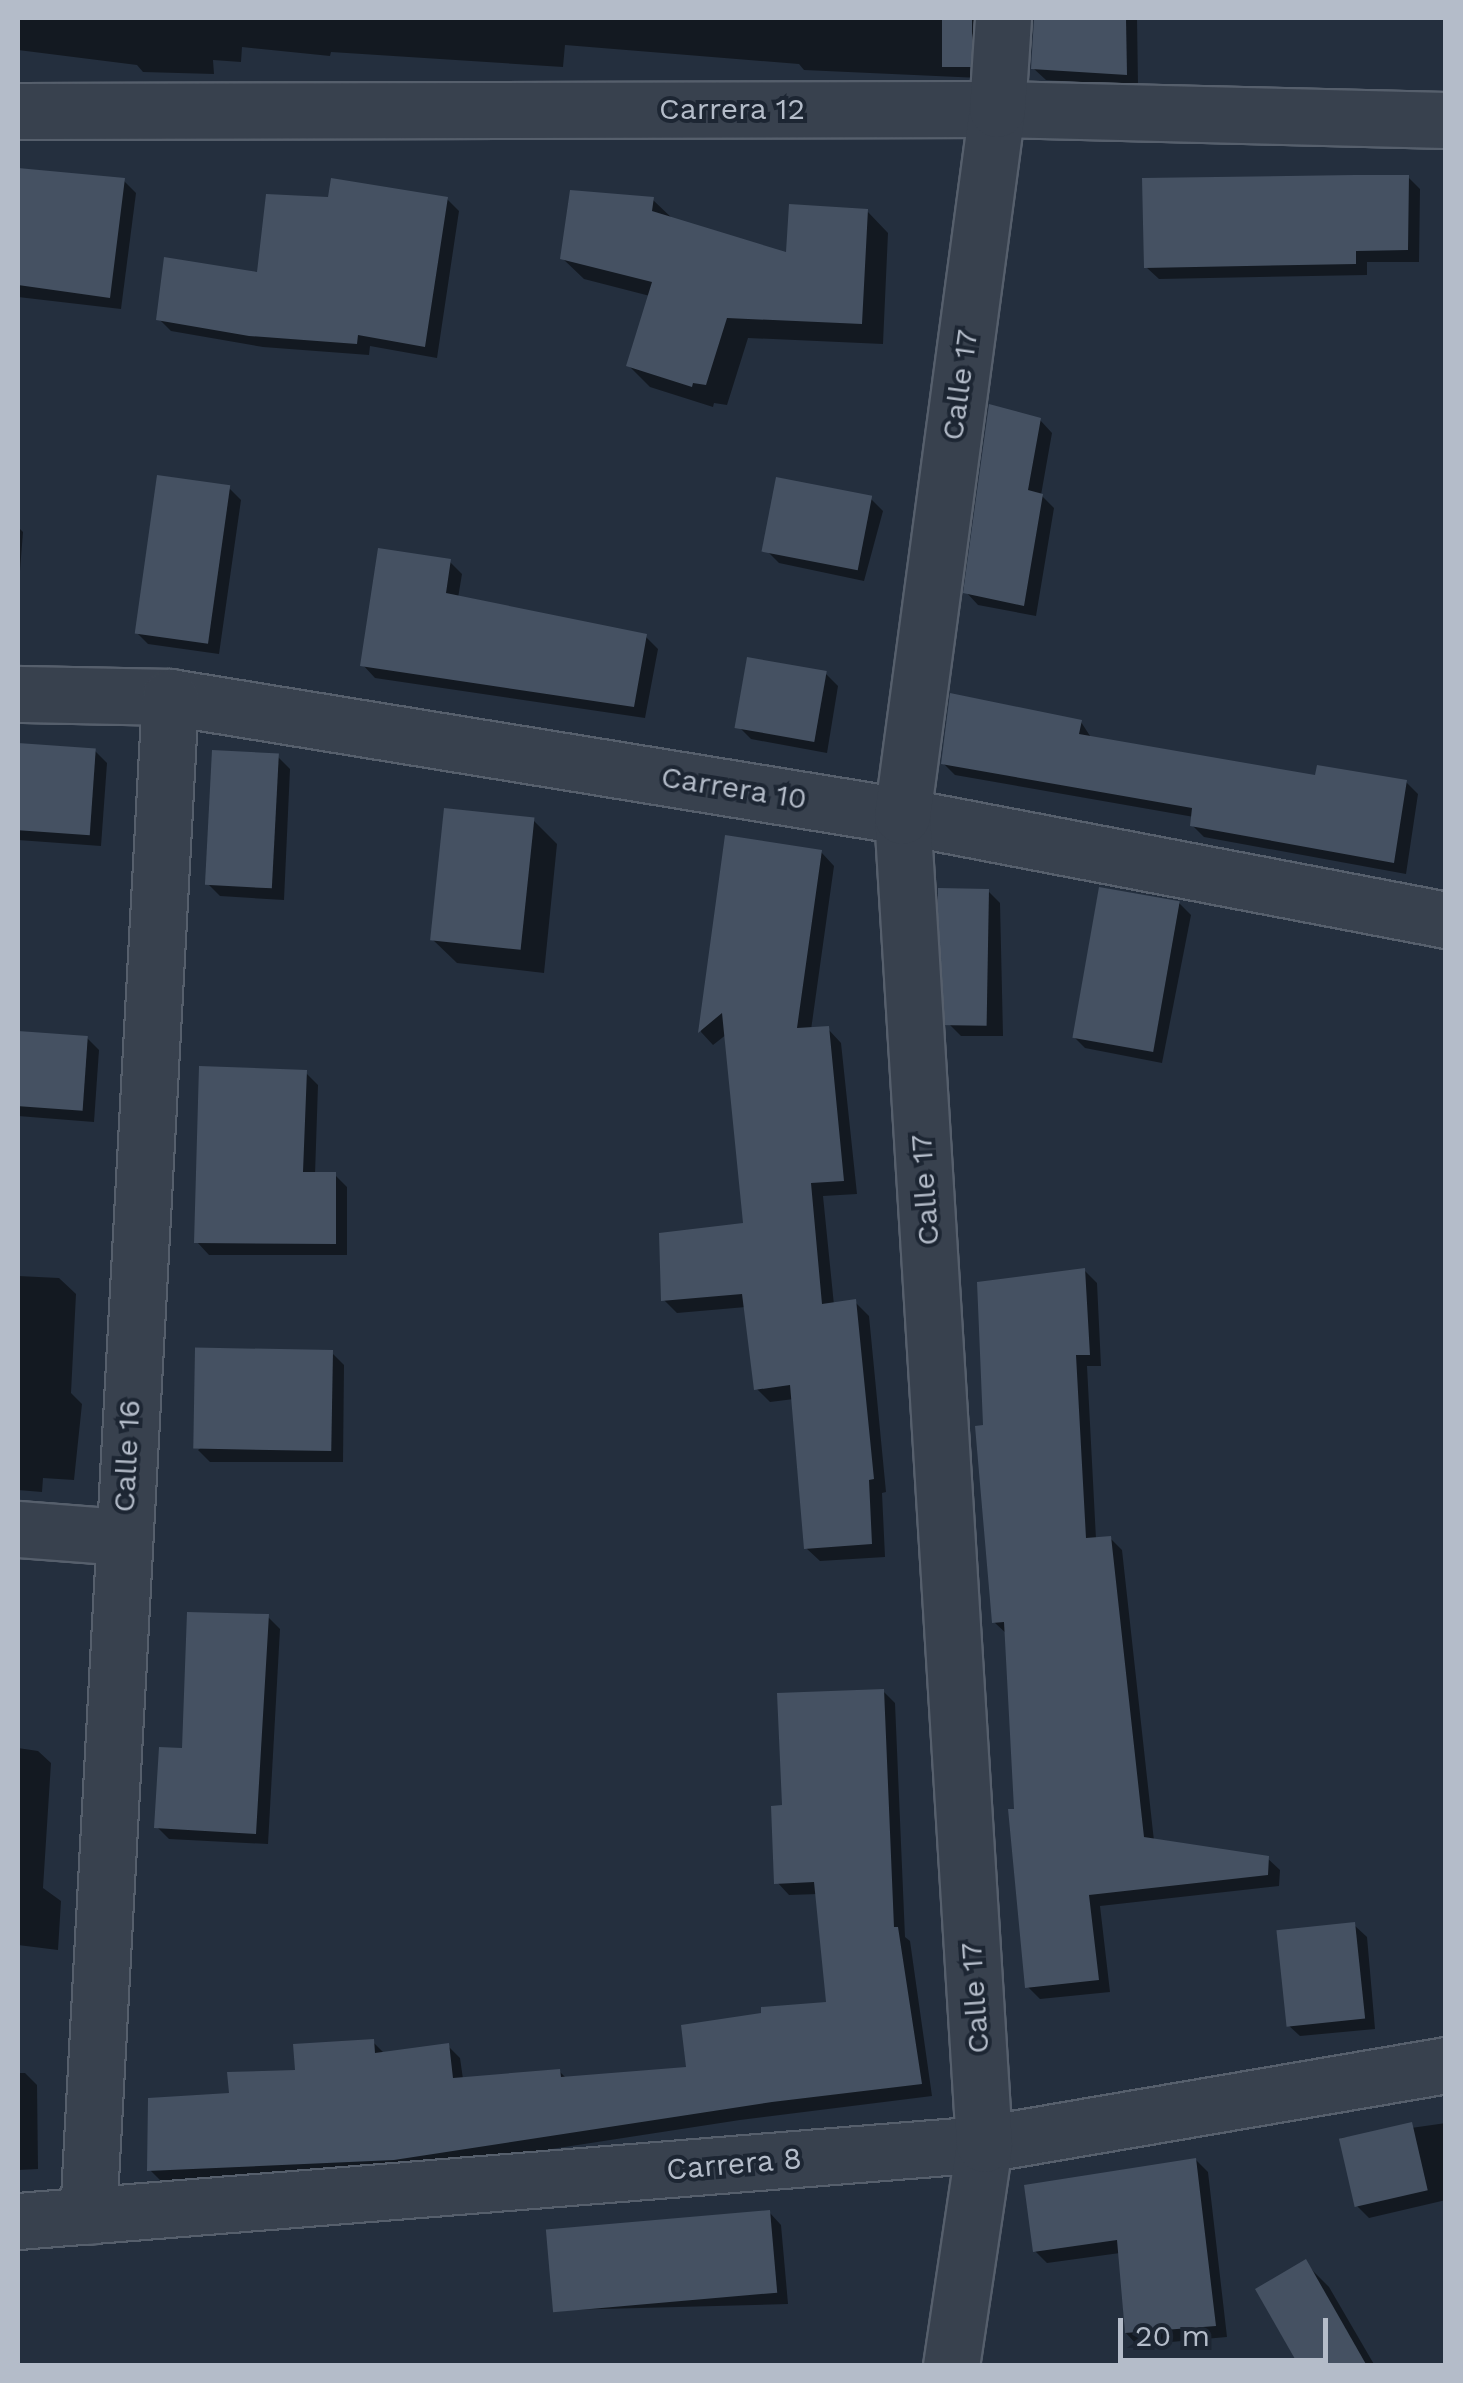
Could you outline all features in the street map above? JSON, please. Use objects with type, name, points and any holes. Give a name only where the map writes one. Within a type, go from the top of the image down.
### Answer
[{"type":"street","name":"Calle 17","points":[[952,2366],[984,2144],[902,816],[997,109],[1003,18]]},
{"type":"street","name":"Carrera 12","points":[[18,110],[997,109],[1446,120]]},
{"type":"street","name":"Carrera 10","points":[[18,694],[170,697],[902,816],[1446,920]]},
{"type":"street","name":"Calle 16","points":[[88,2216],[170,697]]},
{"type":"street","points":[[18,1529],[123,1537]]},
{"type":"street","name":"Carrera 8","points":[[18,2221],[984,2144],[1446,2065]]},
{"type":"building","points":[[942,18],[972,18],[972,67],[942,67]]},
{"type":"building","points":[[1034,18],[1126,18],[1127,75],[1031,69]]},
{"type":"building","points":[[18,168],[125,178],[110,298],[18,285]]},
{"type":"building","points":[[1409,175],[1408,250],[1356,251],[1356,264],[1144,268],[1142,178]]},
{"type":"building","points":[[331,178],[448,197],[425,347],[358,335],[357,344],[249,336],[156,320],[164,257],[257,272],[266,194],[328,197]]},
{"type":"building","points":[[570,190],[654,197],[652,211],[786,252],[789,204],[868,209],[862,324],[727,318],[706,385],[693,383],[692,387],[626,366],[652,282],[560,259]]},
{"type":"building","points":[[989,404],[1041,418],[1028,490],[1043,494],[1024,606],[963,593]]},
{"type":"building","points":[[157,475],[230,485],[208,644],[135,633]]},
{"type":"building","points":[[776,477],[872,496],[858,570],[761,552]]},
{"type":"building","points":[[378,548],[451,559],[446,593],[647,634],[634,707],[360,666]]},
{"type":"building","points":[[747,657],[827,671],[814,742],[734,728]]},
{"type":"building","points":[[950,693],[1082,720],[1079,734],[1315,775],[1317,765],[1407,780],[1394,863],[1190,826],[1192,808],[941,764]]},
{"type":"building","points":[[18,743],[96,748],[90,835],[18,830]]},
{"type":"building","points":[[212,750],[279,754],[272,888],[205,885]]},
{"type":"building","points":[[444,808],[535,818],[521,950],[430,940]]},
{"type":"building","points":[[725,835],[822,850],[797,1028],[829,1026],[844,1181],[811,1183],[822,1304],[856,1299],[874,1479],[869,1480],[872,1544],[804,1549],[790,1385],[754,1390],[742,1294],[661,1301],[659,1233],[743,1223],[722,1013],[698,1033]]},
{"type":"building","points":[[1099,887],[1180,901],[1153,1052],[1072,1038]]},
{"type":"building","points":[[938,888],[989,889],[987,1026],[936,1025]]},
{"type":"building","points":[[18,1031],[88,1036],[83,1111],[18,1106]]},
{"type":"building","points":[[199,1066],[307,1070],[303,1172],[336,1172],[336,1244],[194,1243]]},
{"type":"building","points":[[1085,1268],[1090,1355],[1076,1355],[1086,1538],[1111,1536],[1144,1837],[1269,1856],[1268,1875],[1089,1895],[1099,1980],[1025,1988],[1008,1809],[1014,1809],[1004,1622],[992,1623],[975,1426],[983,1425],[977,1282]]},
{"type":"building","points":[[195,1348],[333,1350],[331,1451],[193,1449]]},
{"type":"building","points":[[187,1612],[269,1614],[256,1834],[154,1828],[159,1747],[182,1748]]},
{"type":"building","points":[[884,1689],[894,1927],[898,1927],[922,2084],[772,2102],[394,2160],[147,2171],[148,2098],[229,2093],[227,2072],[295,2070],[293,2044],[374,2039],[375,2053],[449,2043],[453,2078],[560,2069],[561,2077],[686,2067],[681,2025],[761,2013],[761,2007],[826,2002],[814,1882],[774,1884],[771,1806],[782,1805],[777,1693]]},
{"type":"building","points":[[1355,1922],[1365,2018],[1287,2027],[1276,1930]]},
{"type":"building","points":[[1412,2122],[1428,2190],[1355,2207],[1339,2139]]},
{"type":"building","points":[[1196,2158],[1216,2326],[1125,2333],[1117,2240],[1033,2252],[1024,2185]]},
{"type":"building","points":[[770,2210],[777,2293],[553,2312],[546,2230]]},
{"type":"building","points":[[1306,2259],[1367,2366],[1299,2366],[1255,2289]]}]
